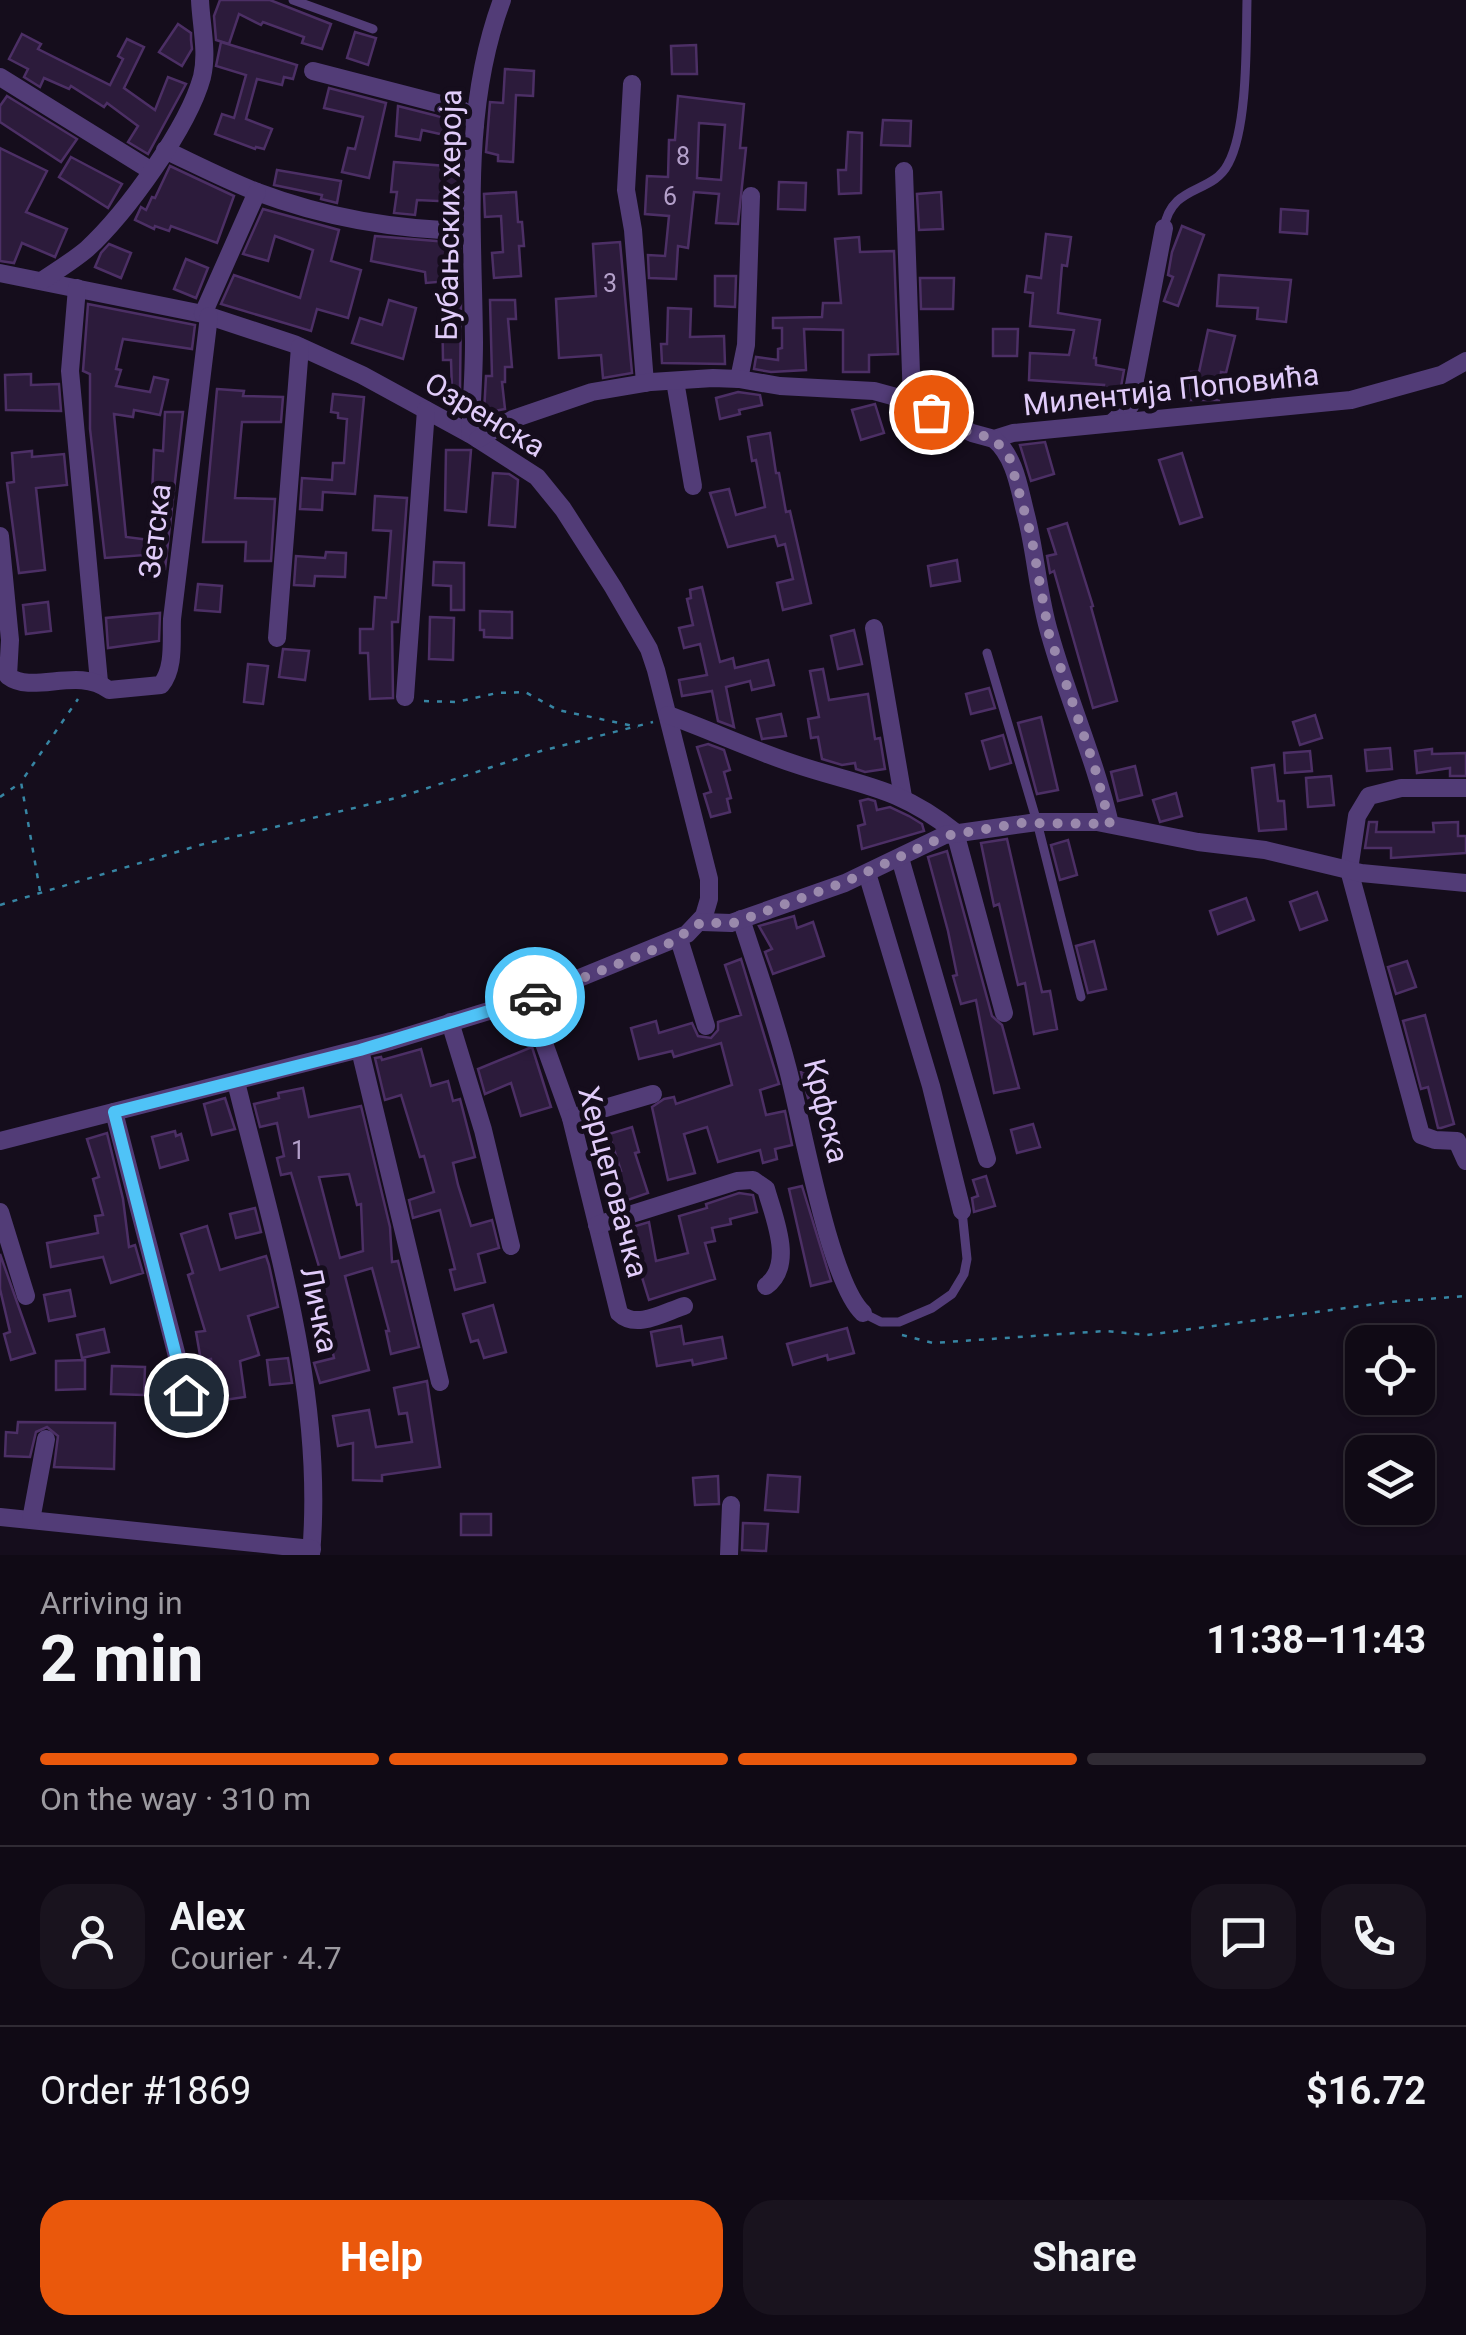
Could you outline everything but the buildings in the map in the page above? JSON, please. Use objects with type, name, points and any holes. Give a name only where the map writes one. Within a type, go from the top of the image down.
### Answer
[{"type":"street","points":[[44,280],[87,248],[131,198],[182,121],[202,76],[200,0]]},
{"type":"street","name":"Бубањских хероја","points":[[474,436],[470,231],[475,126],[484,60],[502,0]]},
{"type":"street","points":[[313,71],[460,109],[472,116],[475,126]]},
{"type":"street","points":[[0,78],[150,170]]},
{"type":"street","points":[[632,84],[626,190],[634,230],[645,383]]},
{"type":"street","points":[[165,150],[258,192],[342,218],[381,225],[470,231]]},
{"type":"street","points":[[904,171],[912,402]]},
{"type":"street","points":[[206,315],[258,192]]},
{"type":"street","points":[[739,378],[746,345],[750,196]]},
{"type":"street","points":[[1113,422],[1130,406],[1164,228]]},
{"type":"street","name":"Озренска","points":[[0,273],[206,315],[300,347],[474,436],[537,477],[563,509],[648,649],[709,879],[709,900],[702,922]]},
{"type":"street","points":[[0,536],[10,640],[8,676],[24,682],[94,682],[70,371],[78,288]]},
{"type":"street","name":"Зетска","points":[[94,682],[109,690],[151,688],[168,677],[206,315]]},
{"type":"street","points":[[277,638],[300,347]]},
{"type":"street","name":"Милентија Поповића","points":[[474,436],[566,400],[645,383],[739,378],[780,386],[863,389],[912,402],[963,430],[994,439],[1006,434],[1113,422],[1351,400],[1442,375],[1466,361]]},
{"type":"street","points":[[675,381],[693,486]]},
{"type":"street","points":[[405,697],[426,410]]},
{"type":"street","points":[[994,439],[1013,466],[1031,535],[1049,634],[1110,824]]},
{"type":"street","points":[[874,628],[903,797]]},
{"type":"street","points":[[668,715],[785,761],[903,797],[956,832],[1004,1013]]},
{"type":"street","points":[[1466,788],[1401,788],[1369,796],[1356,816],[1349,870],[1421,1135],[1457,1141],[1466,1161]]},
{"type":"street","points":[[0,1141],[360,1050],[528,999],[679,939],[702,922],[731,924],[867,873],[956,832],[1037,822],[1110,824],[1198,842],[1265,850],[1349,870],[1466,883]]},
{"type":"street","points":[[900,858],[987,1159]]},
{"type":"street","points":[[867,873],[931,1086],[962,1211]]},
{"type":"street","name":"Крфска","points":[[741,919],[787,1063],[828,1232],[845,1285],[863,1313]]},
{"type":"street","points":[[679,939],[706,1026]]},
{"type":"street","name":"Херцеговачка","points":[[528,999],[571,1118],[620,1313],[636,1322],[684,1306]]},
{"type":"street","points":[[450,1022],[483,1130],[511,1246]]},
{"type":"street","points":[[360,1050],[440,1382]]},
{"type":"street","name":"Личка","points":[[236,1082],[300,1346],[314,1446],[312,1552]]},
{"type":"street","points":[[571,1118],[653,1094]]},
{"type":"street","points":[[114,1112],[186,1395]]},
{"type":"street","points":[[597,1225],[738,1180],[753,1180],[766,1189],[778,1235],[780,1268],[766,1286]]},
{"type":"street","points":[[0,1212],[26,1296]]},
{"type":"street","points":[[30,1520],[46,1439]]},
{"type":"street","points":[[729,1555],[731,1506]]},
{"type":"street","points":[[0,1517],[312,1552]]},
{"type":"lane","points":[[293,0],[373,29]]},
{"type":"lane","points":[[1164,228],[1174,202],[1219,175],[1229,162],[1241,104],[1246,0]]},
{"type":"lane","points":[[988,654],[1037,822],[1080,997]]},
{"type":"lane","points":[[863,1313],[891,1323],[939,1304],[962,1280],[968,1259],[962,1211]]},
{"type":"path","points":[[0,797],[21,782],[94,682]]},
{"type":"path","points":[[405,697],[431,703],[525,692],[558,710],[640,728]]},
{"type":"path","points":[[0,905],[200,845],[400,796],[541,752],[640,728],[668,715]]},
{"type":"path","points":[[21,782],[41,894]]},
{"type":"path","points":[[891,1323],[903,1336],[933,1344],[1106,1331],[1147,1335],[1390,1302],[1466,1296]]},
{"type":"way so far","points":[[535,997],[668,944],[702,922],[731,924],[845,882],[945,836],[1022,823],[1110,824],[1049,634],[1031,535],[1009,456],[994,439],[963,430],[931,412]]},
{"type":"route","points":[[186,1395],[114,1112],[360,1050],[535,997]]}]
